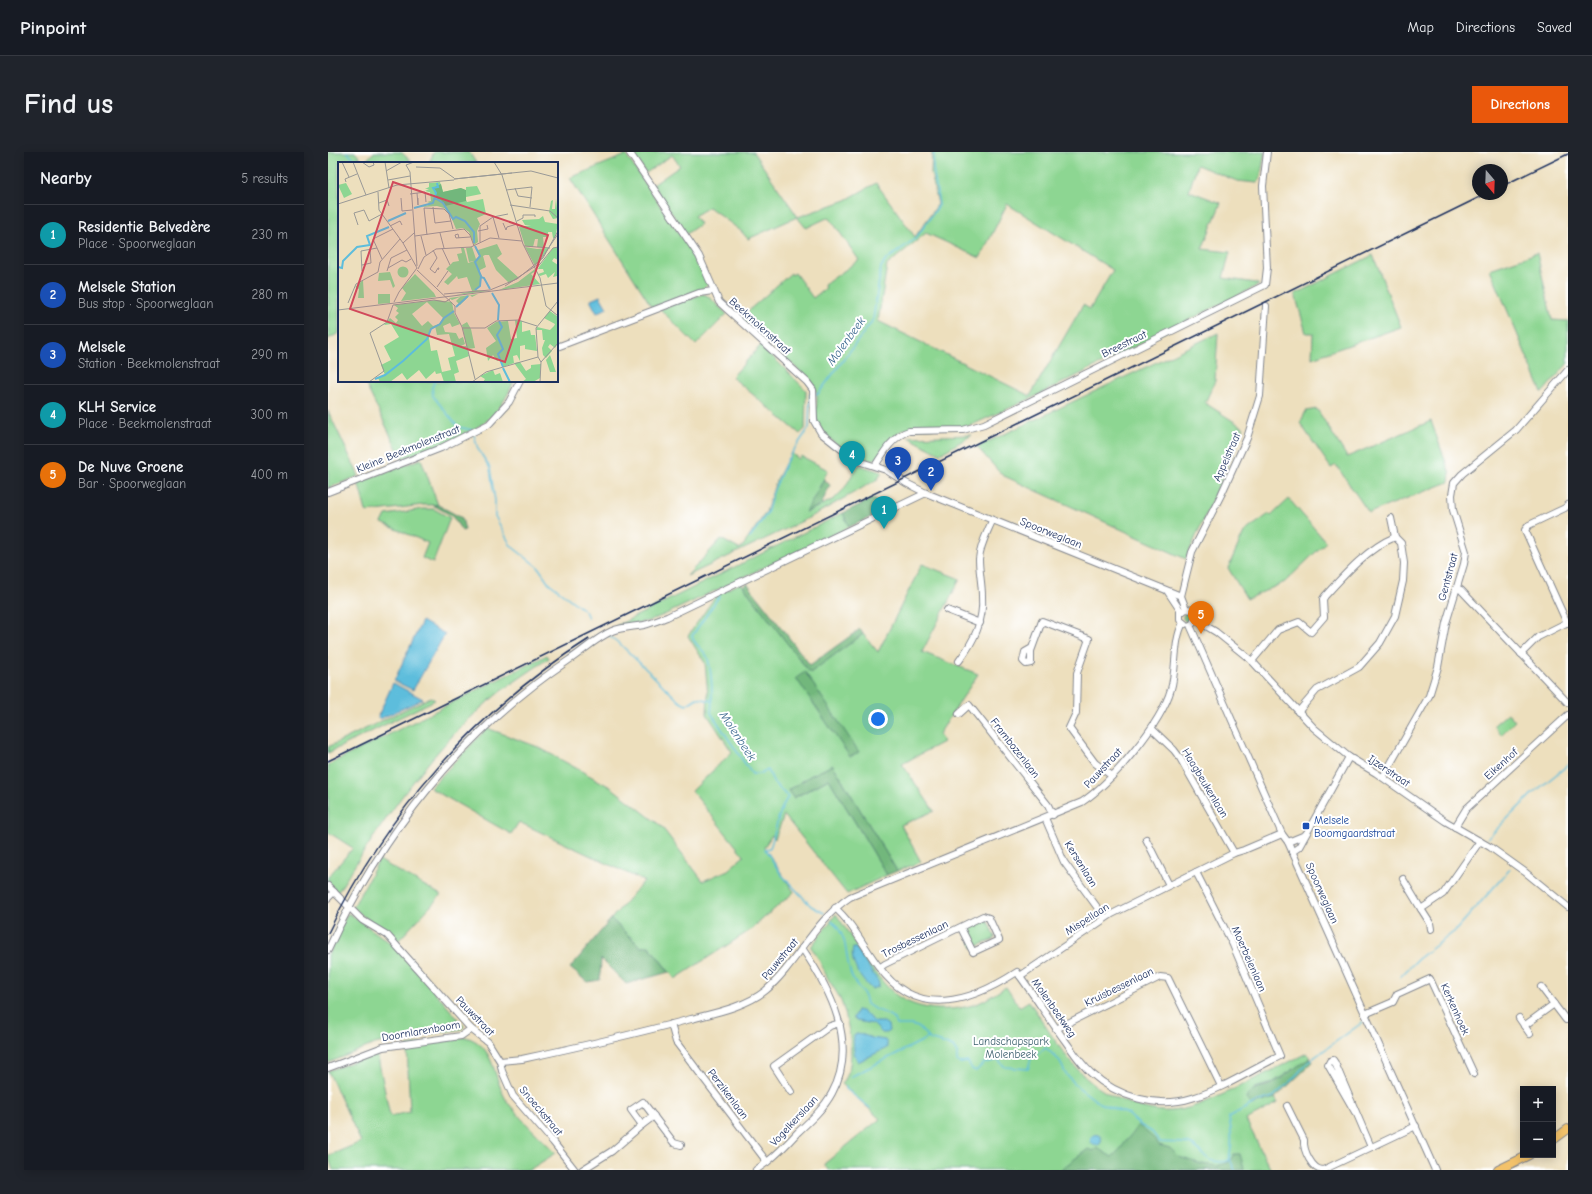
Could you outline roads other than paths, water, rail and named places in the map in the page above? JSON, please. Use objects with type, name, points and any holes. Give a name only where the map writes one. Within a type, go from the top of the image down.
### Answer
[{"type":"main road","points":[[1556,1138],[1568,1129]]},
{"type":"main road","points":[[1498,1170],[1522,1158]]},
{"type":"street","name":"Beekmolenstraat","points":[[629,152],[699,256],[705,266],[713,291],[726,309],[807,382],[813,390],[814,421],[821,433],[855,460],[886,470],[901,480]]},
{"type":"street","name":"Breestraat","points":[[875,466],[897,436],[902,433],[909,431],[952,431],[974,428],[1263,287],[1267,283],[1263,186],[1267,152]]},
{"type":"street","points":[[558,347],[699,293],[713,291]]},
{"type":"street","name":"Appelstraat","points":[[1181,596],[1192,552],[1221,495],[1254,420],[1262,386],[1266,306]]},
{"type":"street","name":"Gentstraat","points":[[1382,777],[1429,696],[1435,681],[1446,623],[1466,552],[1455,520],[1452,495],[1454,483],[1462,474],[1485,457],[1516,430],[1568,370]]},
{"type":"street","name":"Kleine Beekmolenstraat","points":[[328,492],[441,448],[489,424],[509,402],[519,382]]},
{"type":"street","name":"Spoorweglaan","points":[[901,480],[926,493],[992,521],[1181,596]]},
{"type":"street","points":[[328,950],[349,908],[393,834],[440,775],[467,746],[510,706],[558,668],[611,631],[661,620],[926,493]]},
{"type":"street","points":[[1521,654],[1538,637],[1567,623],[1525,530],[1529,525],[1565,508],[1568,505]]},
{"type":"street","points":[[1298,712],[1317,690],[1359,667],[1380,643],[1395,616],[1404,581],[1404,563],[1401,543],[1395,536],[1391,518]]},
{"type":"street","points":[[959,661],[970,646],[980,623],[983,598],[979,559],[982,544],[992,521]]},
{"type":"street","points":[[1252,661],[1278,630],[1299,622],[1310,632],[1324,617],[1323,600],[1325,596],[1346,573],[1384,541],[1395,536]]},
{"type":"street","points":[[1456,588],[1461,590],[1568,702]]},
{"type":"street","points":[[1168,591],[1183,611]]},
{"type":"street","points":[[1181,596],[1183,611],[1180,616],[1182,623],[1190,625],[1196,620],[1195,612],[1190,609],[1183,611]]},
{"type":"street","points":[[1454,596],[1469,599]]},
{"type":"street","points":[[947,610],[980,623]]},
{"type":"street","name":"Ijzerstraat","points":[[1196,620],[1216,632],[1252,661],[1314,728],[1349,757],[1480,841],[1525,872],[1568,906]]},
{"type":"street","points":[[1032,648],[1042,621],[1089,639],[1077,673],[1076,713],[1069,728],[1095,763],[1112,776]]},
{"type":"street","name":"Pauwstraat","points":[[328,886],[362,920],[387,935],[401,948],[471,1029],[488,1042],[500,1061],[528,1058],[672,1024],[739,1005],[764,992],[782,975],[835,908],[850,896],[1045,818],[1088,798],[1112,776],[1158,720],[1172,688],[1179,634],[1182,623]]},
{"type":"street","name":"Spoorweglaan","points":[[1190,625],[1282,834],[1288,842],[1435,1170]]},
{"type":"street","name":"Frambozenlaan","points":[[959,714],[969,705],[1048,805],[1052,815]]},
{"type":"street","name":"Eikenhof","points":[[1456,827],[1466,809],[1567,719]]},
{"type":"street","name":"Haagbeukenlaan","points":[[1152,728],[1180,758],[1234,852]]},
{"type":"street","points":[[1292,852],[1299,847],[1304,835],[1349,757]]},
{"type":"street","name":"Kersenlaan","points":[[1045,818],[1064,862],[1105,918]]},
{"type":"street","name":"Mispellaan","points":[[1020,976],[1105,918],[1234,852],[1244,850],[1282,834]]},
{"type":"street","points":[[1288,842],[1304,835]]},
{"type":"street","points":[[1146,839],[1169,885]]},
{"type":"street","points":[[1421,909],[1443,894],[1480,841]]},
{"type":"street","name":"Moerbeienlaan","points":[[1196,872],[1232,945],[1280,1056]]},
{"type":"street","points":[[1402,879],[1430,923],[1431,929]]},
{"type":"street","points":[[328,898],[334,892]]},
{"type":"street","name":"Molenbeekweg","points":[[835,908],[844,916],[879,968],[901,989],[918,997],[947,1002],[968,998],[1017,972],[1056,1029],[1090,1072],[1115,1089],[1141,1099],[1158,1103],[1179,1102],[1221,1086],[1280,1056]]},
{"type":"street","name":"Trosbessenlaan","points":[[879,968],[983,916],[989,918],[999,940],[974,955],[961,928]]},
{"type":"street","name":"Vogelkerslaan","points":[[768,1162],[783,1149],[819,1112],[833,1092],[842,1064],[843,1040],[840,1023],[832,1001],[821,979],[802,948]]},
{"type":"street","name":"Kruisbessenlaan","points":[[1056,1029],[1160,977],[1168,978],[1221,1086]]},
{"type":"street","name":"Kerkenhoek","points":[[1365,1014],[1393,1002],[1397,994],[1430,979],[1474,1074]]},
{"type":"street","points":[[1541,987],[1566,1020],[1568,1019]]},
{"type":"street","points":[[1524,1026],[1554,1004]]},
{"type":"street","points":[[1518,1018],[1530,1034]]},
{"type":"street","name":"Vogelkerslaan","points":[[791,1092],[774,1066],[830,1026],[840,1023]]},
{"type":"street","name":"Perzikenlaan","points":[[672,1024],[676,1042],[768,1162]]},
{"type":"street","name":"Doornlarenboom","points":[[328,1068],[383,1047],[461,1036],[471,1029]]},
{"type":"street","points":[[1355,1112],[1328,1065],[1330,1061],[1333,1060],[1335,1063],[1371,1147]]},
{"type":"street","name":"Snoeckstraat","points":[[500,1061],[502,1072],[513,1096],[575,1170]]},
{"type":"street","points":[[642,1126],[631,1110],[643,1102],[674,1143],[681,1145]]},
{"type":"street","points":[[1287,1106],[1304,1140],[1304,1145],[1309,1156],[1317,1170],[1323,1170],[1416,1126]]},
{"type":"street","points":[[582,1170],[612,1151],[654,1116]]},
{"type":"street","points":[[756,1170],[768,1162]]},
{"type":"water","points":[[600,296],[607,308],[597,313],[591,300]]},
{"type":"water","points":[[422,621],[445,634],[413,690],[394,681]]},
{"type":"water","points":[[393,683],[423,699],[380,719],[378,716]]},
{"type":"water","points":[[853,948],[856,948],[878,981],[878,987],[872,989],[860,976],[854,965],[852,953]]},
{"type":"water","points":[[857,1010],[862,1011],[875,1022],[884,1022],[888,1025],[889,1031],[882,1033],[873,1024],[856,1021],[853,1018]]},
{"type":"water","points":[[858,1033],[872,1038],[885,1040],[887,1043],[887,1048],[858,1062],[854,1052],[854,1035]]},
{"type":"water","points":[[1096,1134],[1100,1136],[1102,1140],[1100,1144],[1096,1146],[1092,1144],[1090,1140],[1092,1136]]},
{"type":"waterway","points":[[347,152],[357,162]]},
{"type":"waterway","name":"Molenbeek","points":[[814,394],[818,394],[873,320],[881,267],[886,260],[916,238],[939,205],[933,168],[934,152]]},
{"type":"waterway","points":[[434,382],[432,387],[433,396],[458,427],[472,430]]},
{"type":"waterway","name":"Molenbeek","points":[[750,538],[767,513],[773,492],[787,460],[809,428],[810,394]]},
{"type":"waterway","points":[[474,435],[478,449],[490,468],[495,501],[495,516],[511,546],[538,567],[549,583],[585,611],[588,618]]},
{"type":"waterway","name":"Molenbeek","points":[[720,595],[692,636],[695,643],[705,653],[708,659],[712,686],[711,713],[752,774],[759,774],[768,770],[774,783],[788,797],[779,815],[770,848],[765,849],[781,874],[811,906],[824,913]]},
{"type":"waterway","points":[[609,636],[619,643],[680,702],[686,705],[697,698],[712,701]]},
{"type":"waterway","points":[[1488,838],[1532,794],[1568,765]]},
{"type":"waterway","points":[[1400,977],[1418,959],[1455,931],[1510,869]]},
{"type":"waterway","name":"Molenbeek","points":[[832,921],[842,935],[849,969],[856,984],[863,992],[867,1004],[892,1017],[897,1025],[911,1025],[918,1027],[931,1040],[953,1047],[957,1053],[957,1061],[960,1063],[968,1062],[972,1069],[976,1071],[984,1063],[998,1060],[1005,1067],[1028,1069],[1031,1058],[1046,1048],[1060,1061],[1065,1073],[1078,1087],[1099,1103],[1128,1114],[1140,1125],[1152,1132],[1160,1142],[1189,1144],[1213,1161],[1228,1161],[1232,1139],[1229,1117],[1256,1102],[1273,1097],[1291,1081],[1308,1062],[1363,1022]]},
{"type":"waterway","points":[[850,1077],[928,1038]]},
{"type":"waterway","points":[[846,1086],[846,1089],[870,1108]]},
{"type":"waterway","points":[[1229,1158],[1235,1170]]},
{"type":"railway","points":[[1508,183],[1568,154]]},
{"type":"railway","points":[[328,761],[1474,200]]},
{"type":"railway","points":[[328,933],[351,889],[377,846],[406,806],[438,768],[472,732],[509,698],[548,667],[589,639]]},
{"type":"place","name":"KLH Service","points":[[852,474]]},
{"type":"place","name":"Melsele","points":[[898,480]]},
{"type":"place","name":"Melsele Station","points":[[931,491]]},
{"type":"place","name":"Residentie Belvedère","points":[[884,529]]},
{"type":"place","name":"De Nuve Groene","points":[[1201,634]]},
{"type":"place","name":"Melsele Boomgaardstraat","points":[[1306,826]]},
{"type":"park label","name":"Landschapspark Molenbeek","points":[[1011,1047]]}]
